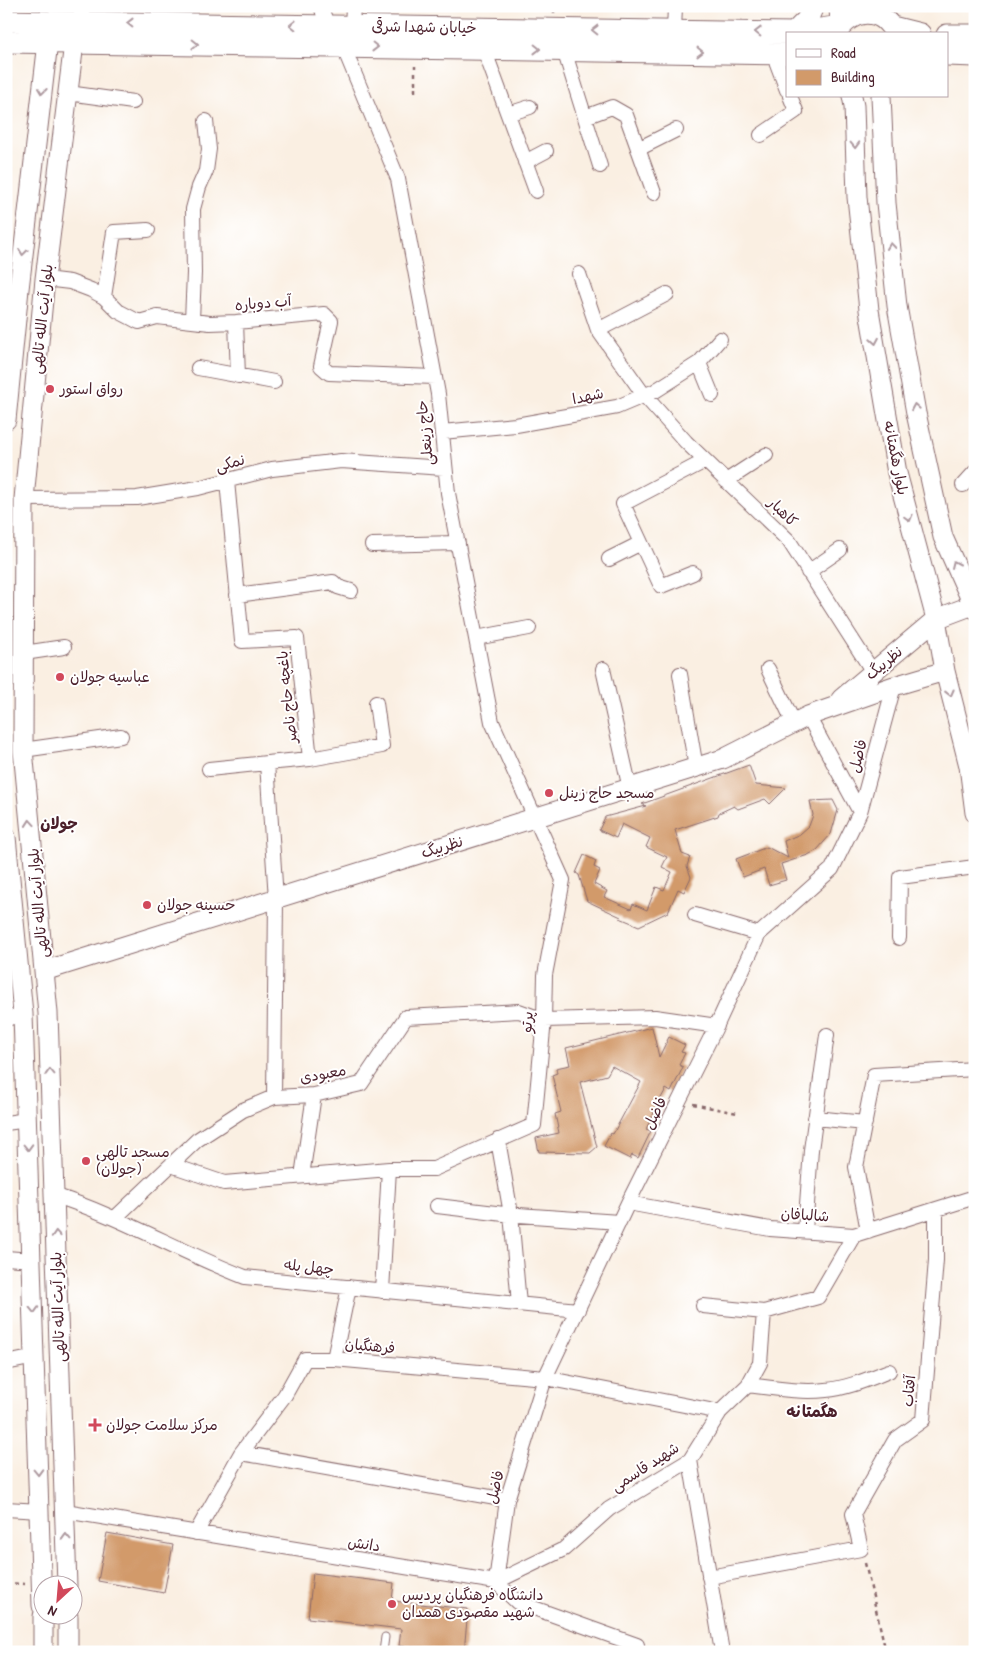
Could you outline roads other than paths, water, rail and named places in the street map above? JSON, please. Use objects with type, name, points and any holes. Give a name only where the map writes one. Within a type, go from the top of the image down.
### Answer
[{"type":"main road","points":[[795,32],[807,20],[813,6]]},
{"type":"main road","points":[[839,22],[857,14],[867,13],[877,15],[915,32]]},
{"type":"main road","name":"خیابان شهدا شرقی","points":[[6,21],[352,16],[674,31],[786,33]]},
{"type":"main road","name":"خیابان شهدا شرقی","points":[[798,32],[839,22]]},
{"type":"main road","points":[[948,34],[975,35]]},
{"type":"main road","name":"خیابان شهدا شرقی","points":[[6,42],[780,53]]},
{"type":"main road","name":"بلوار آیت الله تالهی","points":[[6,420],[12,290],[48,42]]},
{"type":"main road","name":"بلوار آیت الله تالهی","points":[[67,1576],[48,1013],[15,751],[24,653],[24,499],[45,278],[74,43]]},
{"type":"main road","points":[[948,55],[975,56]]},
{"type":"main road","name":"بلوار هگمتانه","points":[[852,98],[857,197],[869,310],[897,473],[936,619],[945,671],[970,758],[975,813]]},
{"type":"main road","name":"بلوار هگمتانه","points":[[881,98],[886,203],[898,306],[916,413],[943,537],[974,605]]},
{"type":"main road","points":[[12,290],[45,278]]},
{"type":"main road","points":[[869,310],[898,306]]},
{"type":"main road","name":"نظربیگ","points":[[833,707],[936,619],[974,605]]},
{"type":"main road","name":"نظربیگ","points":[[44,971],[696,768],[723,759],[801,720],[833,707],[945,671]]},
{"type":"main road","name":"بلوار آیت الله تالهی","points":[[6,837],[15,1016],[27,1120],[41,1576]]},
{"type":"main road","points":[[30,1195],[53,1195]]},
{"type":"main road","points":[[43,1626],[43,1652]]},
{"type":"main road","points":[[68,1626],[68,1652]]},
{"type":"street","points":[[674,31],[675,6]]},
{"type":"street","name":"حاج زینعلی","points":[[342,46],[398,179],[435,377],[442,432],[444,468],[492,722],[536,818]]},
{"type":"street","points":[[484,49],[536,190]]},
{"type":"street","points":[[564,50],[600,166]]},
{"type":"street","points":[[780,53],[786,85]]},
{"type":"street","points":[[68,92],[133,102]]},
{"type":"street","points":[[761,135],[796,112],[791,98]]},
{"type":"street","points":[[508,114],[530,107]]},
{"type":"street","points":[[585,117],[612,107],[626,115],[654,193]]},
{"type":"street","points":[[192,320],[194,273],[193,209],[206,171],[208,149],[206,121]]},
{"type":"street","points":[[638,149],[676,130]]},
{"type":"street","points":[[526,162],[546,151]]},
{"type":"street","points":[[104,297],[114,232],[148,230]]},
{"type":"street","name":"کاهبار","points":[[579,274],[598,330],[644,395],[705,461],[789,541],[873,672]]},
{"type":"street","name":"آب دوباره","points":[[45,278],[70,282],[104,297],[118,311],[139,322],[157,317],[210,323],[324,314],[331,321],[321,366],[329,373],[435,377]]},
{"type":"street","points":[[598,330],[667,294]]},
{"type":"street","points":[[236,322],[238,376]]},
{"type":"street","name":"شهدا","points":[[442,432],[516,425],[617,406],[655,391],[699,363],[720,339]]},
{"type":"street","points":[[699,363],[712,395]]},
{"type":"street","points":[[198,368],[274,382]]},
{"type":"street","points":[[726,481],[766,455]]},
{"type":"street","name":"نمکی","points":[[24,499],[136,498],[198,488],[272,468],[342,461],[444,468]]},
{"type":"street","points":[[693,573],[661,586],[623,504],[705,461]]},
{"type":"street","points":[[963,485],[975,472]]},
{"type":"street","name":"باغچه حاج ناصر","points":[[209,769],[310,759],[297,638],[242,641],[227,480]]},
{"type":"street","points":[[372,545],[458,543]]},
{"type":"street","points":[[609,559],[641,543]]},
{"type":"street","points":[[808,572],[840,550]]},
{"type":"street","points":[[238,595],[332,582],[338,588],[351,591]]},
{"type":"street","points":[[476,638],[529,628]]},
{"type":"street","points":[[24,653],[64,648]]},
{"type":"street","points":[[603,669],[630,788]]},
{"type":"street","points":[[768,669],[860,812]]},
{"type":"street","points":[[680,674],[696,768]]},
{"type":"street","name":"فاضل","points":[[496,1582],[507,1500],[545,1378],[628,1203],[717,1026],[759,934],[832,869],[860,812],[894,686]]},
{"type":"street","points":[[310,759],[382,746],[376,703]]},
{"type":"street","points":[[15,751],[121,736]]},
{"type":"street","points":[[267,763],[276,899],[274,1096]]},
{"type":"street","name":"پرتو","points":[[389,1169],[434,1169],[534,1125],[544,1020],[545,975],[563,880],[536,818]]},
{"type":"street","points":[[899,938],[900,877],[975,867]]},
{"type":"street","points":[[695,915],[759,934]]},
{"type":"street","name":"معبودی","points":[[115,1218],[196,1140],[243,1110],[274,1096],[314,1095],[361,1084],[406,1017],[519,1011],[544,1020]]},
{"type":"street","points":[[544,1020],[655,1017],[717,1026]]},
{"type":"street","points":[[805,1232],[811,1150],[827,1035]]},
{"type":"street","points":[[868,1231],[856,1167],[874,1076],[975,1069]]},
{"type":"street","points":[[302,1176],[314,1095]]},
{"type":"street","points":[[816,1118],[865,1122]]},
{"type":"street","points":[[6,1123],[27,1120]]},
{"type":"street","points":[[498,1140],[510,1214],[520,1304]]},
{"type":"street","points":[[171,1164],[224,1183],[389,1169],[382,1291]]},
{"type":"street","name":"چهل پله","points":[[53,1195],[115,1218],[143,1230],[205,1262],[245,1277],[578,1310]]},
{"type":"street","name":"شالبافان","points":[[628,1203],[770,1229],[854,1235],[975,1197]]},
{"type":"street","points":[[437,1206],[510,1214],[619,1222]]},
{"type":"street","name":"آفتاب","points":[[709,1577],[861,1548],[853,1514],[895,1440],[923,1420],[936,1260],[936,1210]]},
{"type":"street","points":[[703,1306],[764,1312],[818,1297],[854,1235]]},
{"type":"street","points":[[6,1258],[32,1260]]},
{"type":"street","points":[[334,1359],[349,1287]]},
{"type":"street","name":"شهید قاسمی","points":[[496,1582],[564,1549],[609,1509],[690,1460],[720,1412],[748,1385],[760,1363],[764,1312]]},
{"type":"street","points":[[6,1363],[35,1357]]},
{"type":"street","name":"فرهنگیان","points":[[241,1453],[285,1395],[305,1359],[334,1359],[545,1378],[720,1412]]},
{"type":"street","points":[[748,1385],[786,1390],[825,1390],[856,1384],[889,1371]]},
{"type":"street","points":[[196,1533],[241,1453],[507,1500]]},
{"type":"street","points":[[690,1460],[722,1652]]},
{"type":"street","points":[[6,1509],[40,1512]]},
{"type":"street","name":"دانش","points":[[65,1511],[496,1582]]},
{"type":"street","points":[[496,1582],[516,1602],[637,1645],[638,1652]]},
{"type":"lane","points":[[383,1652],[385,1637]]},
{"type":"place","name":"رواق استور","points":[[50,389]]},
{"type":"place","name":"عباسیه جولان","points":[[60,677]]},
{"type":"place","name":"مسجد حاج زینل","points":[[549,793]]},
{"type":"place","name":"حسینه جولان","points":[[147,905]]},
{"type":"place","name":"مسجد تالهی (جولان)","points":[[86,1161]]},
{"type":"place","name":"مرکز سلامت جولان","points":[[95,1425]]},
{"type":"place","name":"دانشگاه فرهنگیان پردیس شهید مقصودی همدان","points":[[392,1604]]},
{"type":"district","name":"جولان","points":[[59,823]]},
{"type":"district","name":"هگمتانه","points":[[812,1411]]}]
